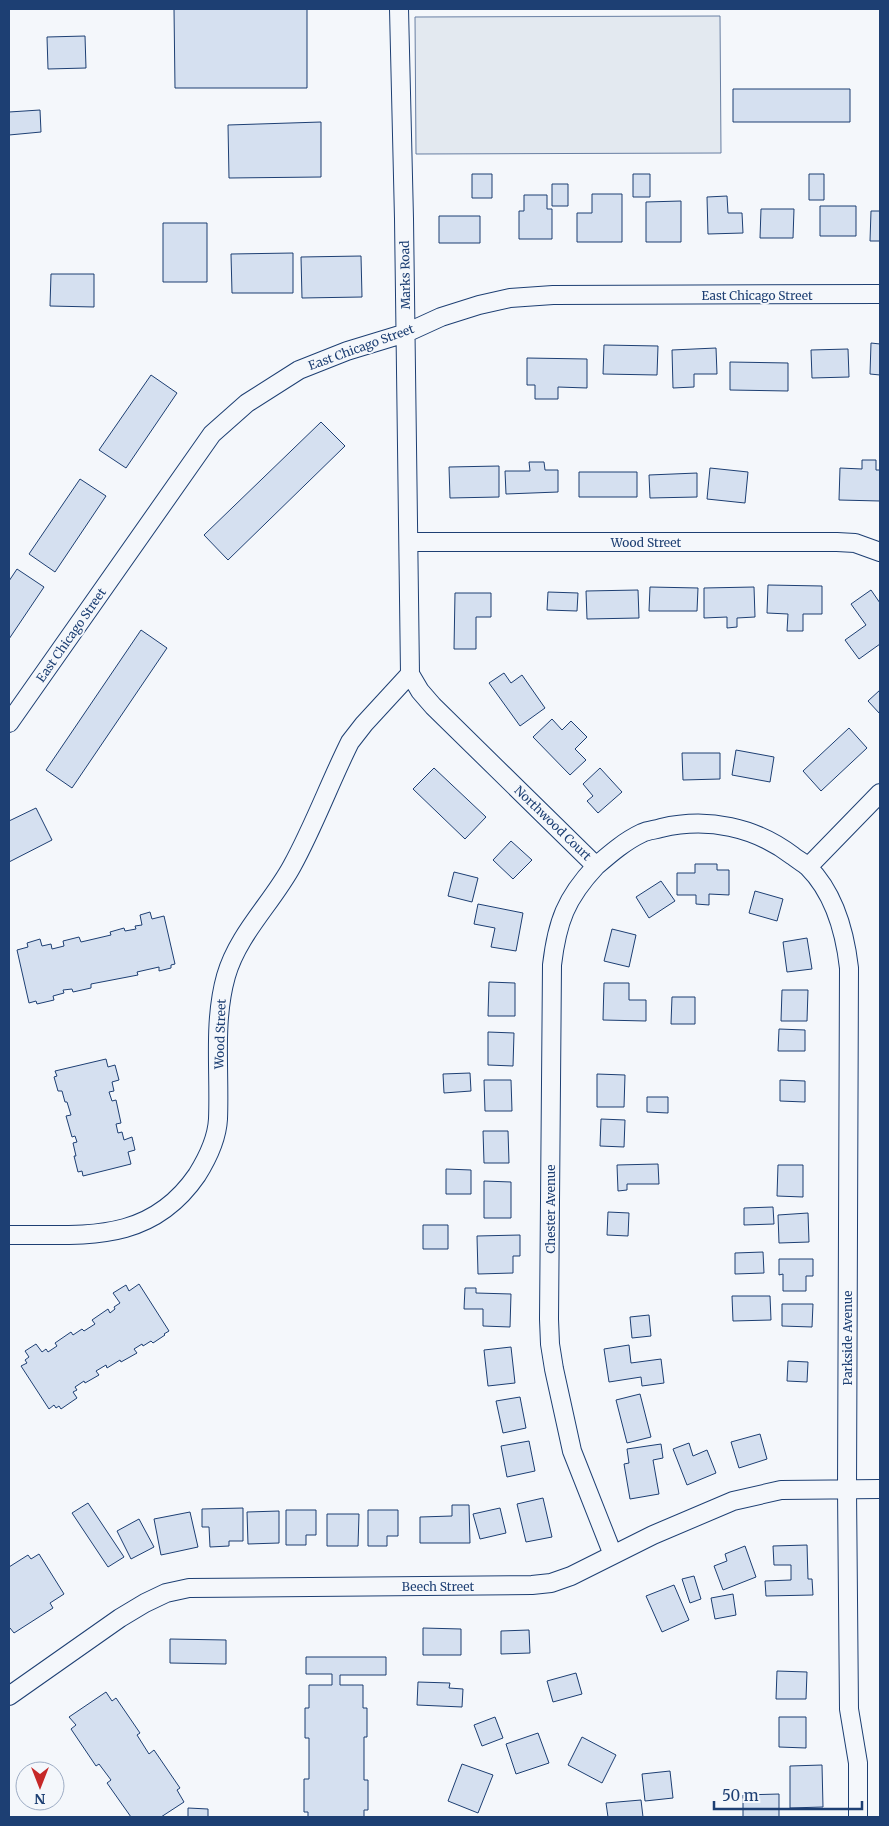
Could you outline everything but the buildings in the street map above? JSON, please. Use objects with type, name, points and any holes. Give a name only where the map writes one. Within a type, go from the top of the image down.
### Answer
[{"type":"street","name":"Marks Road","points":[[399,9],[409,542]]},
{"type":"street","name":"East Chicago Street","points":[[9,723],[214,432],[247,402],[299,370],[347,350],[406,332],[440,317],[510,298],[553,295],[880,294]]},
{"type":"street","name":"Wood Street","points":[[409,542],[837,542],[855,543],[880,552]]},
{"type":"street","points":[[409,542],[410,674]]},
{"type":"street","name":"Wood Street","points":[[9,1235],[99,1234],[120,1230],[139,1224],[157,1215],[175,1201],[189,1186],[202,1166],[212,1145],[218,1122],[218,1021],[220,999],[227,974],[248,931],[292,865],[350,742],[410,674]]},
{"type":"street","name":"Northwood Court","points":[[410,674],[420,691],[433,706],[596,866],[618,846],[644,832],[676,825],[705,823],[734,826],[760,836],[782,847],[808,867]]},
{"type":"street","points":[[808,867],[880,793]]},
{"type":"street","name":"Chester Avenue","points":[[596,866],[580,883],[564,912],[555,938],[552,965],[549,1319],[554,1369],[572,1450],[613,1554]]},
{"type":"street","name":"Parkside Avenue","points":[[808,867],[820,882],[840,923],[849,968],[846,1489],[849,1709],[858,1763],[858,1817]]},
{"type":"street","name":"Beech Street","points":[[9,1696],[129,1613],[166,1593],[189,1588],[532,1585],[551,1583],[571,1576],[653,1535],[733,1501],[781,1490],[880,1489]]},
{"type":"shaded area","points":[[720,16],[721,153],[416,154],[415,17]]}]
